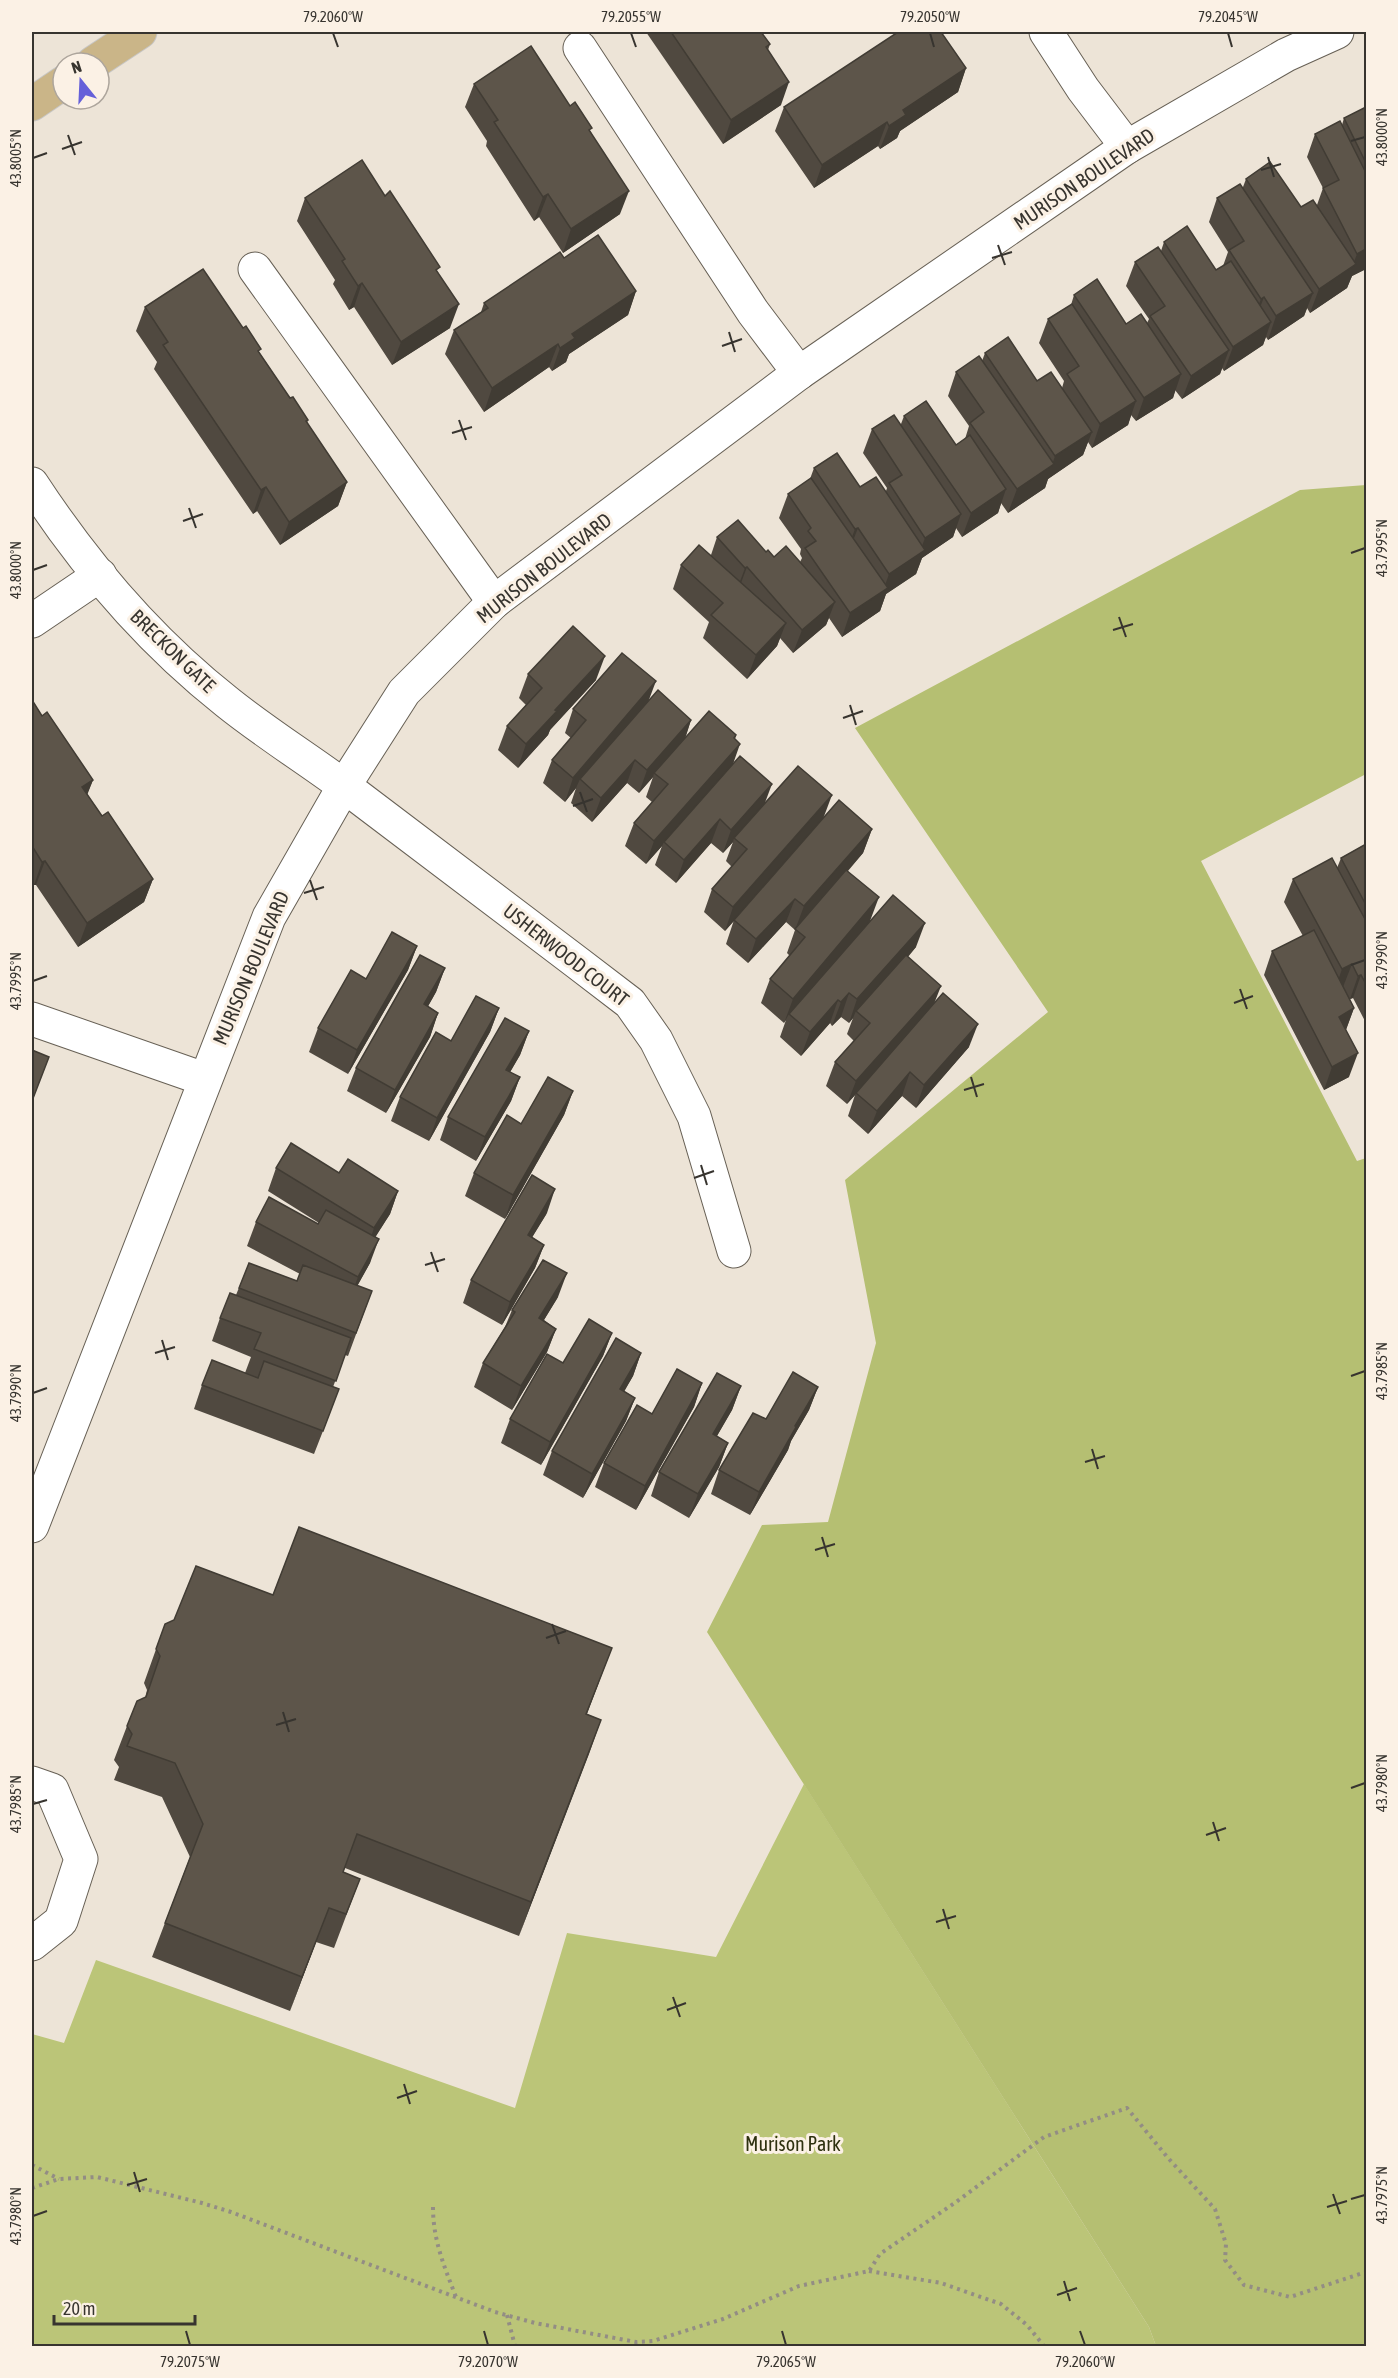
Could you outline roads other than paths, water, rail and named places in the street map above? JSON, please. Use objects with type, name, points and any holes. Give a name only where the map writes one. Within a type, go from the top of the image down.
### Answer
[{"type":"main road","points":[[111,51],[140,32]]},
{"type":"main road","points":[[32,104],[51,91]]},
{"type":"street","points":[[1046,32],[1083,89],[1127,147]]},
{"type":"street","name":"MURISON BOULEVARD","points":[[32,1526],[204,1079],[269,917],[344,786],[404,692],[494,602],[799,373],[1127,147],[1286,55],[1337,32]]},
{"type":"street","points":[[580,48],[753,312],[799,373]]},
{"type":"street","points":[[255,269],[494,602]]},
{"type":"street","name":"BRECKON GATE","points":[[32,484],[49,511],[156,641],[227,702],[344,786]]},
{"type":"street","points":[[32,621],[100,575]]},
{"type":"street","name":"USHERWOOD COURT","points":[[344,786],[630,1003],[656,1040],[694,1116],[735,1251]]},
{"type":"street","points":[[32,1019],[204,1079]]},
{"type":"street","points":[[32,1783],[52,1790],[81,1859],[61,1921],[32,1944]]},
{"type":"park label","name":"Murison Park","points":[[793,2144]]}]
